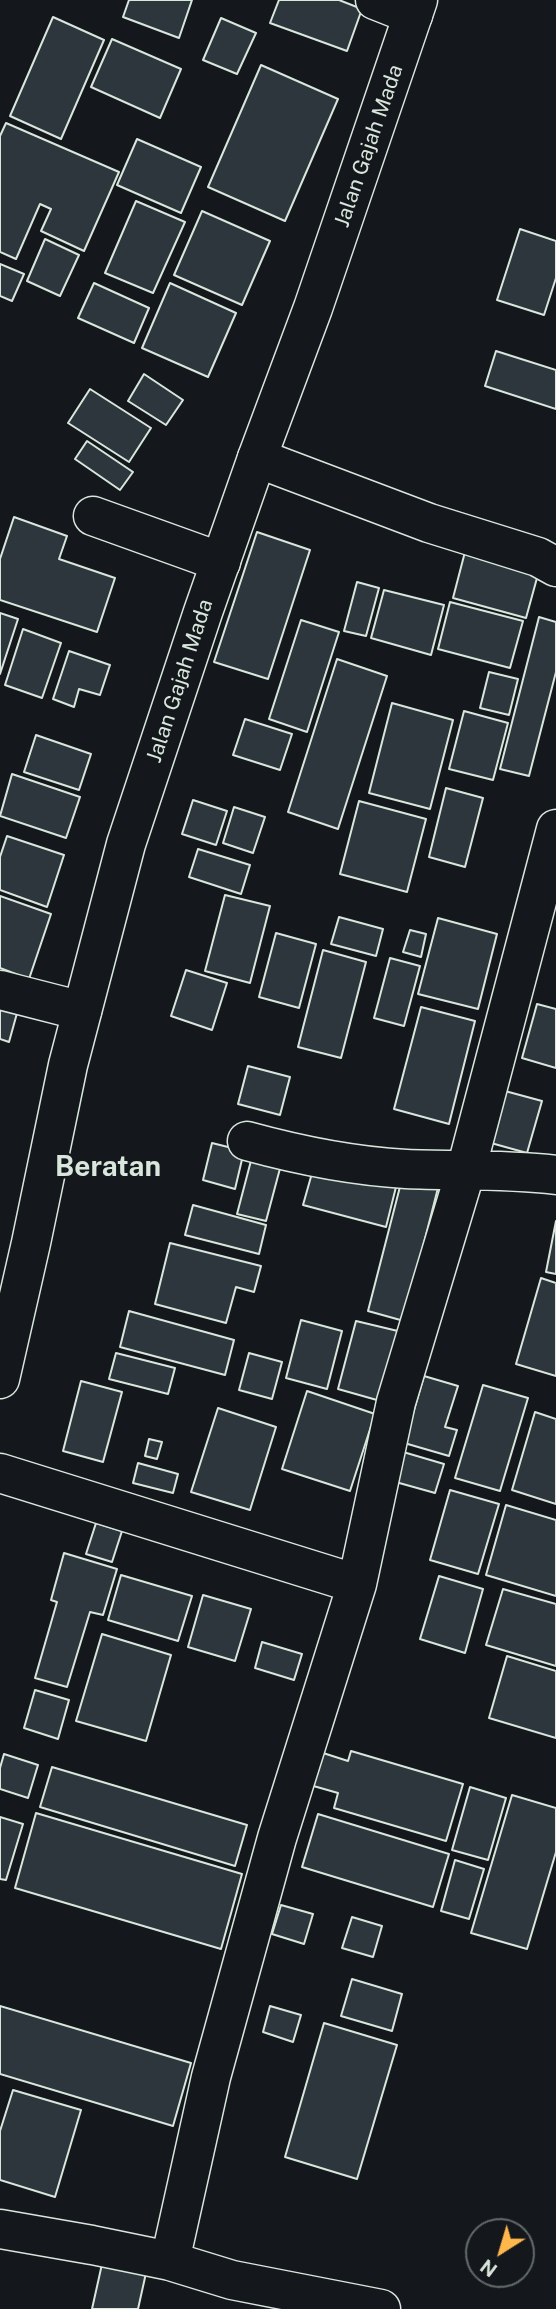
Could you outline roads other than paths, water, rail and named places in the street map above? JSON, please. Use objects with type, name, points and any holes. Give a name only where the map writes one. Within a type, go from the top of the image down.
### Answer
[{"type":"main road","points":[[375,0],[416,8]]},
{"type":"main road","name":"Jalan Gajah Mada","points":[[0,1379],[12,1269],[126,844],[257,458],[313,308],[416,8]]},
{"type":"main road","points":[[257,458],[429,523],[538,557],[556,567]]},
{"type":"main road","points":[[93,516],[221,562]]},
{"type":"main road","points":[[170,2261],[211,2077],[262,1891],[357,1584],[396,1402],[466,1170],[556,830]]},
{"type":"main road","points":[[0,990],[82,1011]]},
{"type":"main road","points":[[247,1141],[291,1153],[372,1165],[519,1170],[556,1175]]},
{"type":"main road","points":[[0,1473],[357,1584]]},
{"type":"main road","points":[[0,2230],[170,2261],[232,2280],[381,2309]]},
{"type":"district","name":"Beratan","points":[[108,1167]]}]
